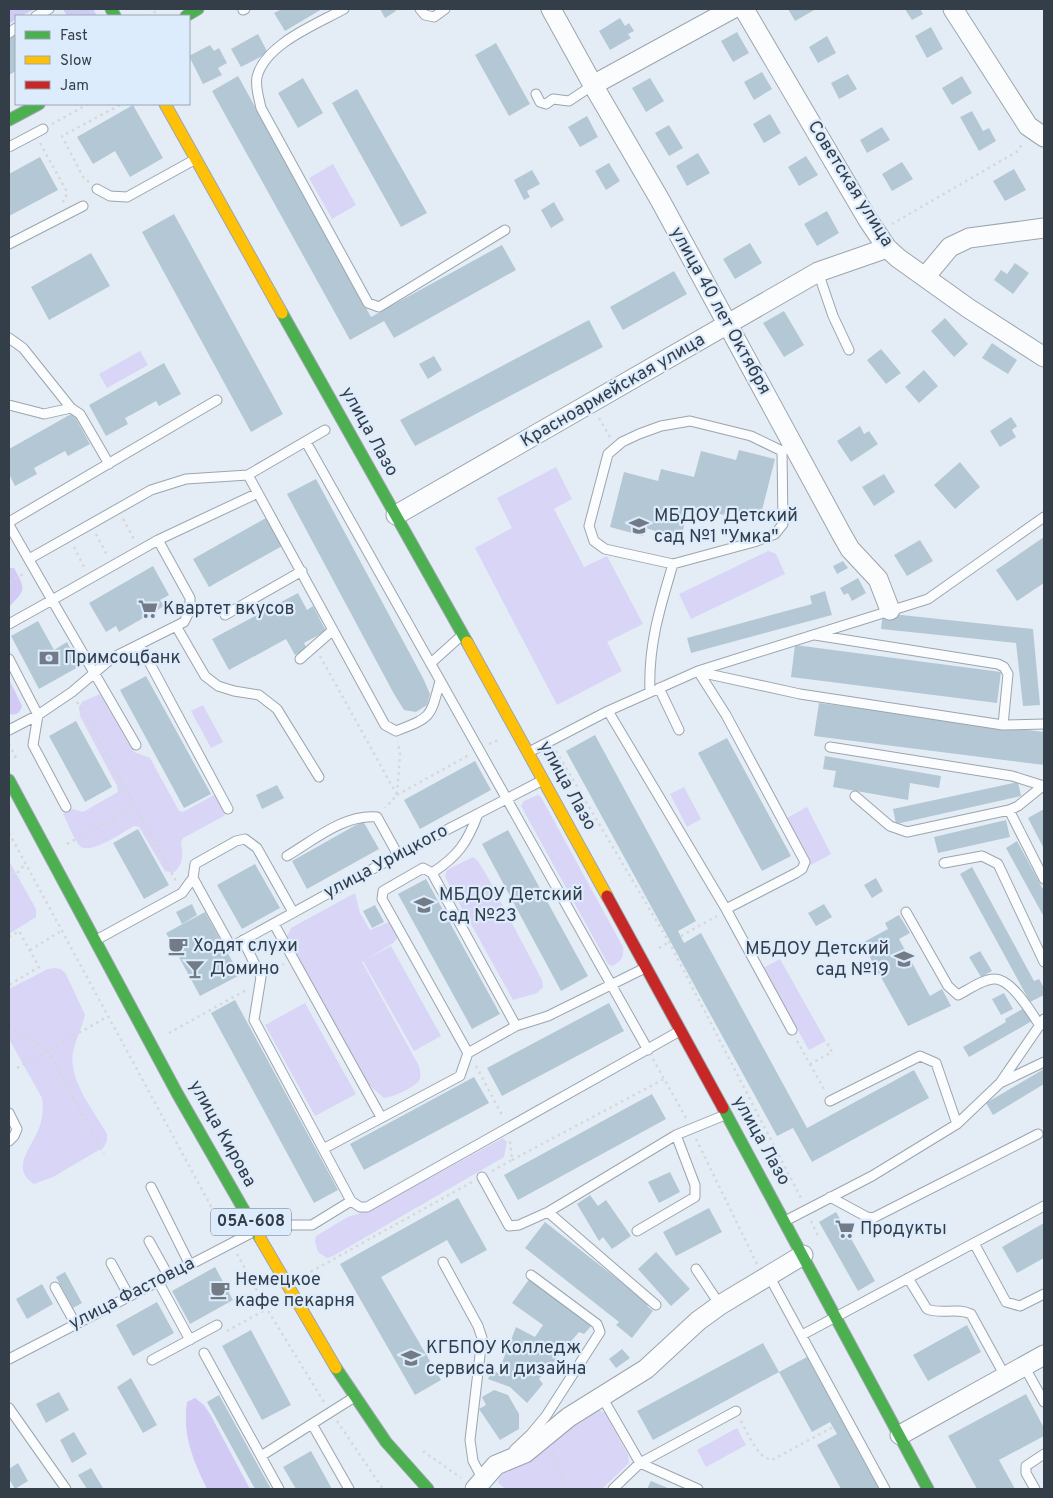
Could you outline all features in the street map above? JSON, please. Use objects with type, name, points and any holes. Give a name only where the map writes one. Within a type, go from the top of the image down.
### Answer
[{"type":"main road","points":[[9,120],[37,105]]},
{"type":"main road","name":"улица Лазо","points":[[166,105],[529,752],[803,1254],[928,1489]]},
{"type":"main road","name":"улица Кирова","points":[[9,780],[255,1231],[355,1397],[407,1469],[428,1489]]},
{"type":"street","name":"улица 40 лет Октября","points":[[552,9],[729,325],[788,448],[850,549],[878,578],[890,610]]},
{"type":"street","points":[[593,85],[732,9]]},
{"type":"street","name":"Советская улица","points":[[744,9],[881,240],[925,277],[1044,357]]},
{"type":"street","points":[[953,9],[1028,126],[1044,137]]},
{"type":"street","points":[[925,277],[950,247],[969,238],[1044,228]]},
{"type":"street","name":"Красноармейская улица","points":[[396,515],[729,325],[818,272],[881,240]]},
{"type":"street","points":[[479,1484],[496,1465],[525,1453],[569,1417],[646,1369],[698,1321],[720,1305],[803,1254]]},
{"type":"street","points":[[900,1435],[1044,1355]]},
{"type":"lane","points":[[344,9],[289,39],[271,55],[261,68],[257,79],[257,91],[261,108],[368,303],[379,306],[505,230]]},
{"type":"lane","points":[[420,9],[424,15],[434,17],[445,9]]},
{"type":"lane","points":[[536,94],[540,102],[546,104],[553,99],[569,101],[593,85]]},
{"type":"lane","points":[[9,148],[39,131]]},
{"type":"lane","points":[[97,189],[110,196],[127,197],[197,158]]},
{"type":"lane","points":[[9,244],[82,206]]},
{"type":"lane","points":[[818,272],[836,323],[849,350]]},
{"type":"lane","points":[[9,338],[23,348],[71,408],[80,414],[109,464]]},
{"type":"lane","points":[[136,745],[9,524],[218,400]]},
{"type":"lane","points":[[9,405],[44,414],[71,408]]},
{"type":"lane","points":[[690,421],[751,436],[788,448],[782,524],[775,534],[754,542],[673,564],[605,549],[594,541],[590,526],[608,454],[616,447],[639,434],[662,426],[690,421]]},
{"type":"lane","points":[[32,563],[69,536],[170,482],[186,479],[248,475],[326,430]]},
{"type":"lane","points":[[306,442],[440,682],[508,798],[648,1050]]},
{"type":"lane","points":[[248,475],[385,725],[396,731],[424,720],[432,712],[440,682]]},
{"type":"lane","points":[[9,624],[158,540],[258,493]]},
{"type":"lane","points":[[529,752],[608,712],[698,671],[890,610],[918,604],[942,592],[1044,517]]},
{"type":"lane","points":[[9,730],[38,715],[72,692],[96,674],[112,658],[184,622],[190,610],[190,598],[158,540]]},
{"type":"lane","points":[[673,564],[656,622],[651,649],[655,690],[678,730]]},
{"type":"lane","points":[[225,614],[302,571]]},
{"type":"lane","points":[[176,626],[205,676],[218,686],[259,695],[277,709],[320,777]]},
{"type":"lane","points":[[300,659],[315,648],[332,630]]},
{"type":"lane","points":[[431,663],[463,634]]},
{"type":"lane","points":[[812,635],[998,664],[1008,674],[1003,725]]},
{"type":"lane","points":[[140,645],[228,809]]},
{"type":"lane","points":[[9,659],[38,715],[33,745],[66,807]]},
{"type":"lane","points":[[698,671],[800,694],[1003,725],[1044,724]]},
{"type":"lane","points":[[698,671],[726,715],[805,862],[802,869],[796,873],[727,910]]},
{"type":"lane","points":[[608,712],[727,910],[792,1030]]},
{"type":"lane","points":[[830,747],[1012,776],[1044,786]]},
{"type":"lane","name":"улица Урицкого","points":[[193,878],[231,947],[398,855],[543,780]]},
{"type":"lane","points":[[855,796],[890,826],[908,832],[1009,810],[1018,806],[1044,786]]},
{"type":"lane","points":[[1009,810],[1044,879]]},
{"type":"lane","points":[[432,873],[452,860],[469,838],[478,814]]},
{"type":"lane","points":[[287,856],[351,818],[364,816],[377,817],[398,855]]},
{"type":"lane","points":[[96,940],[182,893],[193,878],[195,864],[236,840],[245,839],[257,848],[293,912]]},
{"type":"lane","points":[[944,863],[982,856],[998,864],[1044,962]]},
{"type":"lane","points":[[468,1053],[382,899],[383,891],[423,868],[432,873],[516,1026]]},
{"type":"lane","points":[[785,1221],[872,1176],[957,1124],[1000,1083],[1042,1022],[1003,981],[990,980],[958,995],[948,986],[906,912]]},
{"type":"lane","points":[[274,924],[381,1117]]},
{"type":"lane","points":[[243,940],[261,977],[254,1020],[351,1201],[360,1207],[367,1207],[648,1050],[680,1030]]},
{"type":"lane","points":[[323,1148],[460,1076],[468,1053],[516,1026],[548,1016],[646,967]]},
{"type":"lane","points":[[830,1101],[920,1056],[936,1063],[957,1124]]},
{"type":"lane","points":[[1000,1083],[1044,1062]]},
{"type":"lane","points":[[9,1114],[16,1129],[14,1136],[9,1141]]},
{"type":"lane","points":[[482,1176],[509,1226],[519,1225],[548,1212],[676,1135],[727,1114]]},
{"type":"lane","points":[[830,1197],[862,1215],[873,1218],[1038,1134]]},
{"type":"lane","points":[[637,1232],[695,1197],[696,1186],[676,1135]]},
{"type":"lane","points":[[151,1187],[190,1265]]},
{"type":"lane","name":"улица Фастовца","points":[[9,1359],[74,1323],[255,1231],[276,1225],[312,1225],[351,1201]]},
{"type":"lane","points":[[802,1336],[836,1316],[1044,1206]]},
{"type":"lane","points":[[548,1212],[656,1305]]},
{"type":"lane","points":[[149,1241],[168,1275]]},
{"type":"lane","points":[[974,1243],[1006,1302],[1020,1306],[1044,1294]]},
{"type":"lane","points":[[443,1262],[478,1326],[482,1338],[470,1440],[479,1484]]},
{"type":"lane","points":[[111,1263],[129,1296]]},
{"type":"lane","points":[[696,1269],[720,1305]]},
{"type":"lane","points":[[496,1465],[522,1444],[546,1416],[600,1332],[597,1324],[531,1275]]},
{"type":"lane","points":[[766,1276],[802,1336],[885,1489]]},
{"type":"lane","points":[[908,1278],[927,1309],[944,1313],[963,1310],[970,1314],[1005,1376]]},
{"type":"lane","points":[[158,1281],[190,1340]]},
{"type":"lane","points":[[55,1287],[74,1323]]},
{"type":"lane","points":[[152,1360],[217,1325]]},
{"type":"lane","points":[[204,1353],[279,1489]]},
{"type":"lane","points":[[1024,1366],[1044,1402]]},
{"type":"lane","points":[[261,1456],[355,1397]]},
{"type":"lane","points":[[602,1397],[640,1463],[698,1489]]},
{"type":"lane","points":[[9,1408],[66,1489]]},
{"type":"lane","points":[[613,1489],[640,1463],[736,1411]]},
{"type":"lane","points":[[312,1424],[349,1489]]},
{"type":"lane","points":[[1035,1489],[1026,1473],[1026,1466],[1044,1454]]},
{"type":"path","points":[[56,204],[64,200],[67,192],[39,131],[86,105]]},
{"type":"path","points":[[97,189],[83,177],[62,136],[120,105]]},
{"type":"path","points":[[881,240],[1018,151],[1028,126]]},
{"type":"path","points":[[590,404],[616,447]]},
{"type":"path","points":[[118,509],[140,551]]},
{"type":"path","points":[[90,524],[113,566]]},
{"type":"path","points":[[69,536],[90,580]]},
{"type":"path","points":[[9,582],[32,563]]},
{"type":"path","points":[[315,648],[397,795]]},
{"type":"path","points":[[72,692],[182,893]]},
{"type":"path","points":[[396,731],[400,754],[397,795]]},
{"type":"path","points":[[550,741],[670,942],[818,1236]]},
{"type":"path","points":[[377,817],[397,795],[479,750]]},
{"type":"path","points":[[64,846],[135,806]]},
{"type":"path","points":[[9,833],[107,1017],[267,1309],[331,1412],[383,1489]]},
{"type":"path","points":[[9,883],[25,864]]},
{"type":"path","points":[[681,936],[727,910]]},
{"type":"path","points":[[9,937],[19,931],[39,967],[9,985]]},
{"type":"path","points":[[30,950],[62,931]]},
{"type":"path","points":[[261,977],[293,959]]},
{"type":"path","points":[[169,1033],[252,986]]},
{"type":"path","points":[[17,1068],[107,1017]]},
{"type":"path","points":[[9,1026],[48,1051],[104,1154]]},
{"type":"path","points":[[792,1030],[830,1101]]},
{"type":"path","points":[[810,1064],[832,1052],[826,1041]]},
{"type":"path","points":[[648,1050],[691,1128],[766,1276]]},
{"type":"path","points":[[468,1053],[509,1128],[512,1160]]},
{"type":"path","points":[[305,1275],[482,1176],[664,1079]]},
{"type":"path","points":[[224,1333],[267,1309]]},
{"type":"path","points":[[736,1411],[755,1446],[766,1459],[772,1460],[833,1427]]},
{"type":"path","points":[[546,1436],[565,1489]]},
{"type":"path","points":[[420,1449],[439,1464]]},
{"type":"shaded area","points":[[9,9],[35,9],[23,15],[15,15],[15,20],[9,24]]},
{"type":"shaded area","points":[[63,9],[93,9],[96,15],[66,15]]},
{"type":"shaded area","points":[[333,164],[356,205],[332,219],[309,178]]},
{"type":"shaded area","points":[[140,351],[148,365],[107,388],[99,374]]},
{"type":"shaded area","points":[[556,467],[572,499],[554,509],[584,567],[607,556],[643,624],[607,642],[622,671],[557,705],[475,548],[512,528],[497,498]]},
{"type":"shaded area","points":[[768,551],[776,554],[785,574],[691,619],[679,594]]},
{"type":"shaded area","points":[[9,568],[14,568],[21,581],[22,589],[19,596],[9,607]]},
{"type":"shaded area","points":[[9,679],[22,706],[19,712],[14,715],[9,714]]},
{"type":"shaded area","points":[[100,694],[134,752],[150,758],[179,811],[183,812],[214,795],[218,796],[226,812],[224,816],[183,838],[181,842],[181,863],[173,873],[165,871],[139,827],[134,826],[97,846],[83,848],[72,834],[63,814],[69,808],[83,812],[118,792],[117,786],[80,716],[79,707],[82,702]]},
{"type":"shaded area","points":[[203,705],[223,742],[211,748],[191,711]]},
{"type":"shaded area","points":[[684,787],[701,819],[687,827],[670,794]]},
{"type":"shaded area","points":[[538,795],[541,797],[623,947],[621,959],[612,966],[608,964],[521,806],[524,801]]},
{"type":"shaded area","points":[[807,807],[831,854],[811,865],[787,818]]},
{"type":"shaded area","points":[[473,857],[478,861],[486,874],[542,980],[543,987],[537,993],[513,1000],[448,883],[445,876],[447,870]]},
{"type":"shaded area","points":[[9,861],[36,909],[36,917],[9,934]]},
{"type":"shaded area","points":[[355,893],[360,913],[370,930],[389,922],[398,937],[393,943],[362,962],[419,1066],[420,1072],[419,1080],[415,1085],[384,1098],[368,1084],[287,936],[291,928]]},
{"type":"shaded area","points":[[391,946],[441,1036],[414,1051],[363,961]]},
{"type":"shaded area","points":[[780,959],[826,1041],[809,1050],[763,968]]},
{"type":"shaded area","points":[[48,969],[61,969],[66,974],[85,1015],[74,1047],[72,1063],[78,1084],[107,1134],[107,1141],[104,1147],[53,1177],[34,1184],[27,1178],[23,1166],[26,1153],[40,1125],[43,1102],[9,1039],[9,989]]},
{"type":"shaded area","points":[[305,1003],[356,1094],[315,1116],[265,1025]]},
{"type":"shaded area","points":[[503,1138],[507,1142],[504,1157],[333,1256],[327,1258],[318,1252],[315,1241],[316,1236],[348,1217],[375,1208]]},
{"type":"shaded area","points":[[195,1398],[204,1405],[210,1414],[250,1489],[207,1489],[197,1468],[187,1436],[187,1402]]},
{"type":"shaded area","points":[[599,1410],[605,1413],[628,1455],[629,1463],[602,1489],[506,1489],[498,1483],[499,1478],[507,1470],[586,1416]]},
{"type":"shaded area","points":[[737,1428],[746,1445],[706,1467],[697,1450]]},
{"type":"building","points":[[282,9],[322,9],[285,31],[274,13]]},
{"type":"building","points":[[380,9],[394,9],[396,11],[385,18]]},
{"type":"building","points":[[788,9],[816,9],[795,21]]},
{"type":"building","points":[[905,9],[920,9],[923,14],[912,20]]},
{"type":"building","points":[[620,18],[625,26],[629,23],[634,31],[628,34],[631,38],[610,50],[599,31]]},
{"type":"building","points":[[931,27],[943,49],[927,58],[915,36]]},
{"type":"building","points":[[737,32],[749,53],[733,62],[721,41]]},
{"type":"building","points":[[258,34],[268,53],[241,67],[231,49]]},
{"type":"building","points":[[15,35],[15,72],[9,75],[9,38]]},
{"type":"building","points":[[827,36],[836,53],[818,63],[809,47]]},
{"type":"building","points":[[496,43],[530,104],[509,116],[475,55]]},
{"type":"building","points":[[210,45],[214,51],[219,48],[227,63],[218,68],[222,75],[203,84],[190,55]]},
{"type":"building","points":[[762,72],[772,89],[754,100],[744,82]]},
{"type":"building","points":[[848,74],[857,89],[839,99],[831,83]]},
{"type":"building","points":[[238,76],[371,317],[502,245],[516,270],[394,338],[384,321],[350,340],[212,91]]},
{"type":"building","points":[[962,76],[972,93],[952,105],[942,88]]},
{"type":"building","points":[[303,78],[323,113],[298,128],[278,93]]},
{"type":"building","points":[[650,78],[664,101],[646,112],[632,88]]},
{"type":"building","points":[[357,89],[427,213],[401,227],[332,103]]},
{"type":"building","points":[[133,105],[163,158],[130,177],[115,151],[93,164],[77,137]]},
{"type":"building","points":[[972,111],[983,131],[989,128],[996,141],[979,151],[960,117]]},
{"type":"building","points":[[770,114],[781,133],[764,143],[753,124]]},
{"type":"building","points":[[587,116],[598,137],[580,147],[568,127]]},
{"type":"building","points":[[669,125],[683,148],[669,156],[655,133]]},
{"type":"building","points":[[882,127],[890,140],[867,153],[860,140]]},
{"type":"building","points":[[698,153],[710,173],[687,186],[676,166]]},
{"type":"building","points":[[806,156],[818,175],[799,186],[788,167]]},
{"type":"building","points":[[40,157],[58,190],[9,216],[9,174]]},
{"type":"building","points":[[902,162],[913,179],[892,191],[882,174]]},
{"type":"building","points":[[609,163],[620,181],[606,190],[595,171]]},
{"type":"building","points":[[1014,169],[1026,190],[1005,201],[993,181]]},
{"type":"building","points":[[532,170],[540,184],[527,191],[530,197],[524,200],[514,180]]},
{"type":"building","points":[[554,202],[564,220],[551,228],[541,210]]},
{"type":"building","points":[[827,211],[839,233],[817,246],[804,224]]},
{"type":"building","points":[[174,214],[283,414],[251,432],[142,232]]},
{"type":"building","points":[[750,243],[762,263],[735,279],[723,259]]},
{"type":"building","points":[[91,253],[110,286],[49,320],[31,287]]},
{"type":"building","points":[[1015,263],[1029,273],[1013,294],[994,280],[1001,270],[1007,274]]},
{"type":"building","points":[[674,271],[687,294],[623,330],[610,307]]},
{"type":"building","points":[[784,311],[804,345],[784,357],[763,323]]},
{"type":"building","points":[[945,318],[968,344],[954,357],[931,331]]},
{"type":"building","points":[[589,320],[603,347],[415,446],[400,420]]},
{"type":"building","points":[[992,343],[1017,360],[1008,374],[982,358]]},
{"type":"building","points":[[881,349],[901,373],[886,384],[867,360]]},
{"type":"building","points":[[434,356],[442,370],[428,379],[419,364]]},
{"type":"building","points":[[164,363],[181,394],[159,406],[156,401],[125,418],[128,424],[106,436],[89,405]]},
{"type":"building","points":[[924,370],[938,386],[919,403],[905,387]]},
{"type":"building","points":[[73,413],[90,444],[68,456],[65,451],[34,468],[37,474],[15,486],[9,474],[9,449]]},
{"type":"building","points":[[1011,417],[1017,426],[1012,430],[1016,437],[1000,447],[990,431]]},
{"type":"building","points":[[860,426],[864,434],[869,431],[878,444],[851,462],[837,441]]},
{"type":"building","points":[[739,450],[775,459],[760,518],[726,509],[724,515],[689,506],[681,538],[645,528],[643,536],[610,527],[624,472],[658,481],[661,469],[694,477],[701,451],[736,460]]},
{"type":"building","points":[[960,462],[980,487],[955,509],[934,485]]},
{"type":"building","points":[[884,474],[895,492],[874,506],[862,487]]},
{"type":"building","points":[[316,479],[430,694],[427,705],[416,712],[404,710],[394,694],[287,494]]},
{"type":"building","points":[[266,518],[282,546],[209,587],[193,559]]},
{"type":"building","points":[[1044,537],[1044,583],[1017,601],[996,570]]},
{"type":"building","points":[[920,540],[933,561],[907,576],[894,555]]},
{"type":"building","points":[[843,561],[848,568],[837,574],[833,566]]},
{"type":"building","points":[[153,566],[169,595],[160,600],[164,606],[119,632],[116,626],[106,632],[89,603]]},
{"type":"building","points":[[858,578],[866,593],[852,601],[848,593],[844,595],[840,588]]},
{"type":"building","points":[[825,591],[832,615],[691,653],[687,638],[812,604],[810,596]]},
{"type":"building","points":[[298,593],[307,610],[313,606],[326,631],[304,643],[307,649],[295,655],[286,639],[229,670],[212,639]]},
{"type":"building","points":[[883,613],[1033,629],[1040,705],[1023,706],[1016,643],[881,629]]},
{"type":"building","name":"Примсоцбанк","points":[[38,621],[54,650],[67,642],[80,666],[39,689],[11,636]]},
{"type":"building","points":[[795,645],[1001,672],[997,703],[791,677]]},
{"type":"building","points":[[146,676],[211,794],[184,808],[120,690]]},
{"type":"building","points":[[819,703],[1044,732],[1044,765],[814,736]]},
{"type":"building","points":[[76,721],[112,787],[85,802],[49,736]]},
{"type":"building","points":[[595,735],[696,921],[678,931],[684,943],[701,933],[807,1128],[914,1070],[929,1098],[812,1162],[793,1128],[777,1136],[566,751]]},
{"type":"building","points":[[727,738],[791,856],[762,871],[698,753]]},
{"type":"building","points":[[825,756],[941,776],[939,788],[910,783],[908,800],[833,787],[836,771],[823,769]]},
{"type":"building","points":[[475,761],[491,790],[420,829],[404,800]]},
{"type":"building","points":[[1018,782],[1021,796],[896,824],[893,809]]},
{"type":"building","points":[[277,785],[284,798],[262,809],[256,795]]},
{"type":"building","points":[[1044,809],[1044,849],[1028,818]]},
{"type":"building","points":[[1006,820],[1010,837],[938,853],[934,837]]},
{"type":"building","points":[[363,821],[379,849],[307,889],[292,861]]},
{"type":"building","points":[[138,829],[169,885],[144,899],[113,843]]},
{"type":"building","points":[[508,830],[588,976],[561,991],[482,844]]},
{"type":"building","points":[[1017,841],[1044,891],[1044,917],[1006,848]]},
{"type":"building","points":[[255,864],[280,908],[242,929],[217,885]]},
{"type":"building","points":[[972,867],[1034,981],[1039,979],[1044,988],[1044,995],[1030,1002],[960,874]]},
{"type":"building","points":[[876,878],[883,891],[872,898],[864,885]]},
{"type":"building","points":[[426,879],[500,1014],[472,1029],[398,894]]},
{"type":"building","points":[[192,904],[197,915],[182,924],[176,912]]},
{"type":"building","points":[[824,904],[832,917],[816,926],[808,913]]},
{"type":"building","points":[[375,905],[384,922],[372,928],[363,911]]},
{"type":"building","points":[[205,912],[240,975],[200,996],[166,933]]},
{"type":"building","points":[[899,915],[910,933],[899,939],[930,996],[942,989],[951,1006],[908,1026],[862,943],[888,929],[885,923]]},
{"type":"building","points":[[980,951],[992,971],[981,977],[969,957]]},
{"type":"building","points":[[1004,993],[1013,1009],[1001,1015],[992,999]]},
{"type":"building","points":[[235,1000],[338,1190],[314,1203],[211,1013]]},
{"type":"building","points":[[609,1003],[624,1031],[502,1096],[487,1068]]},
{"type":"building","points":[[1024,1008],[1032,1021],[969,1057],[963,1047],[1006,1022],[1005,1019]]},
{"type":"building","points":[[1044,1069],[1044,1084],[993,1115],[986,1103]]},
{"type":"building","points":[[474,1077],[489,1103],[364,1170],[350,1144]]},
{"type":"building","points":[[652,1094],[666,1119],[518,1200],[504,1175]]},
{"type":"building","points":[[670,1172],[680,1192],[659,1203],[648,1182]]},
{"type":"building","points":[[590,1195],[598,1206],[606,1200],[631,1236],[612,1249],[603,1237],[599,1241],[577,1204]]},
{"type":"building","points":[[458,1198],[487,1250],[461,1264],[447,1240],[381,1277],[441,1380],[415,1395],[340,1264]]},
{"type":"building","points":[[709,1208],[722,1232],[676,1256],[663,1232]]},
{"type":"building","points":[[836,1212],[875,1281],[858,1291],[819,1222]]},
{"type":"building","points":[[545,1222],[649,1304],[647,1306],[653,1311],[632,1338],[616,1325],[619,1322],[525,1248]]},
{"type":"building","points":[[1044,1223],[1044,1258],[1017,1273],[1002,1247]]},
{"type":"building","points":[[656,1252],[690,1289],[671,1306],[638,1269]]},
{"type":"building","points":[[215,1267],[233,1300],[190,1324],[172,1291]]},
{"type":"building","points":[[65,1272],[82,1303],[73,1308],[56,1277]]},
{"type":"building","points":[[530,1278],[593,1324],[584,1334],[579,1332],[539,1379],[543,1384],[527,1403],[510,1387],[488,1379],[492,1370],[498,1373],[516,1327],[535,1337],[543,1325],[512,1303]]},
{"type":"building","points":[[42,1284],[53,1304],[27,1319],[16,1299]]},
{"type":"building","points":[[157,1302],[174,1333],[133,1356],[116,1325]]},
{"type":"building","points":[[967,1325],[981,1352],[928,1381],[913,1355]]},
{"type":"building","points":[[251,1330],[291,1405],[262,1420],[222,1346]]},
{"type":"building","points":[[763,1343],[779,1372],[653,1440],[637,1411]]},
{"type":"building","points":[[622,1349],[630,1358],[616,1368],[609,1359]]},
{"type":"building","points":[[807,1357],[879,1489],[841,1489],[817,1445],[837,1434],[830,1422],[812,1432],[779,1372]]},
{"type":"building","points":[[131,1378],[157,1425],[143,1433],[117,1387]]},
{"type":"building","points":[[494,1390],[508,1395],[519,1414],[519,1429],[500,1440],[479,1409],[486,1405],[482,1397]]},
{"type":"building","points":[[59,1392],[69,1410],[46,1423],[36,1404]]},
{"type":"building","points":[[1026,1394],[1044,1428],[1044,1436],[999,1460],[1015,1489],[977,1489],[948,1436]]},
{"type":"building","points":[[219,1395],[271,1489],[255,1489],[207,1402]]},
{"type":"building","points":[[74,1432],[87,1454],[72,1463],[60,1440]]},
{"type":"building","points":[[311,1451],[332,1489],[296,1489],[283,1467]]},
{"type":"building","points":[[18,1463],[28,1481],[15,1489],[9,1479],[9,1469]]},
{"type":"building","points":[[91,1468],[103,1488],[87,1489],[78,1475]]},
{"type":"building","points":[[651,1481],[670,1489],[647,1489]]},
{"type":"traffic: fast","points":[[111,9],[114,15]]},
{"type":"traffic: fast","points":[[188,15],[198,9]]},
{"type":"traffic: fast","points":[[9,120],[37,105]]},
{"type":"traffic: fast","points":[[282,313],[467,642]]},
{"type":"traffic: fast","points":[[9,780],[177,1093],[260,1238]]},
{"type":"traffic: fast","points":[[723,1108],[928,1489]]},
{"type":"traffic: fast","points":[[336,1368],[386,1442],[428,1489]]},
{"type":"traffic: slow","points":[[166,105],[282,313]]},
{"type":"traffic: slow","points":[[467,642],[607,896]]},
{"type":"traffic: slow","points":[[260,1238],[336,1368]]},
{"type":"traffic: jam","points":[[607,896],[723,1108]]},
{"type":"place","name":"МБДОУ Детский сад №1 \"Умка\"","points":[[639,526]]},
{"type":"place","name":"Квартет вкусов","points":[[148,609]]},
{"type":"place","name":"Примсоцбанк","points":[[49,658]]},
{"type":"place","name":"МБДОУ Детский сад №23","points":[[424,905]]},
{"type":"place","name":"Ходят слухи","points":[[178,946]]},
{"type":"place","name":"МБДОУ Детский сад №19","points":[[904,959]]},
{"type":"place","name":"Домино","points":[[195,969]]},
{"type":"place","name":"Продукты","points":[[845,1229]]},
{"type":"place","name":"Немецкое кафе пекарня","points":[[220,1290]]},
{"type":"place","name":"КГБПОУ Колледж сервиса и дизайна","points":[[411,1358]]}]
